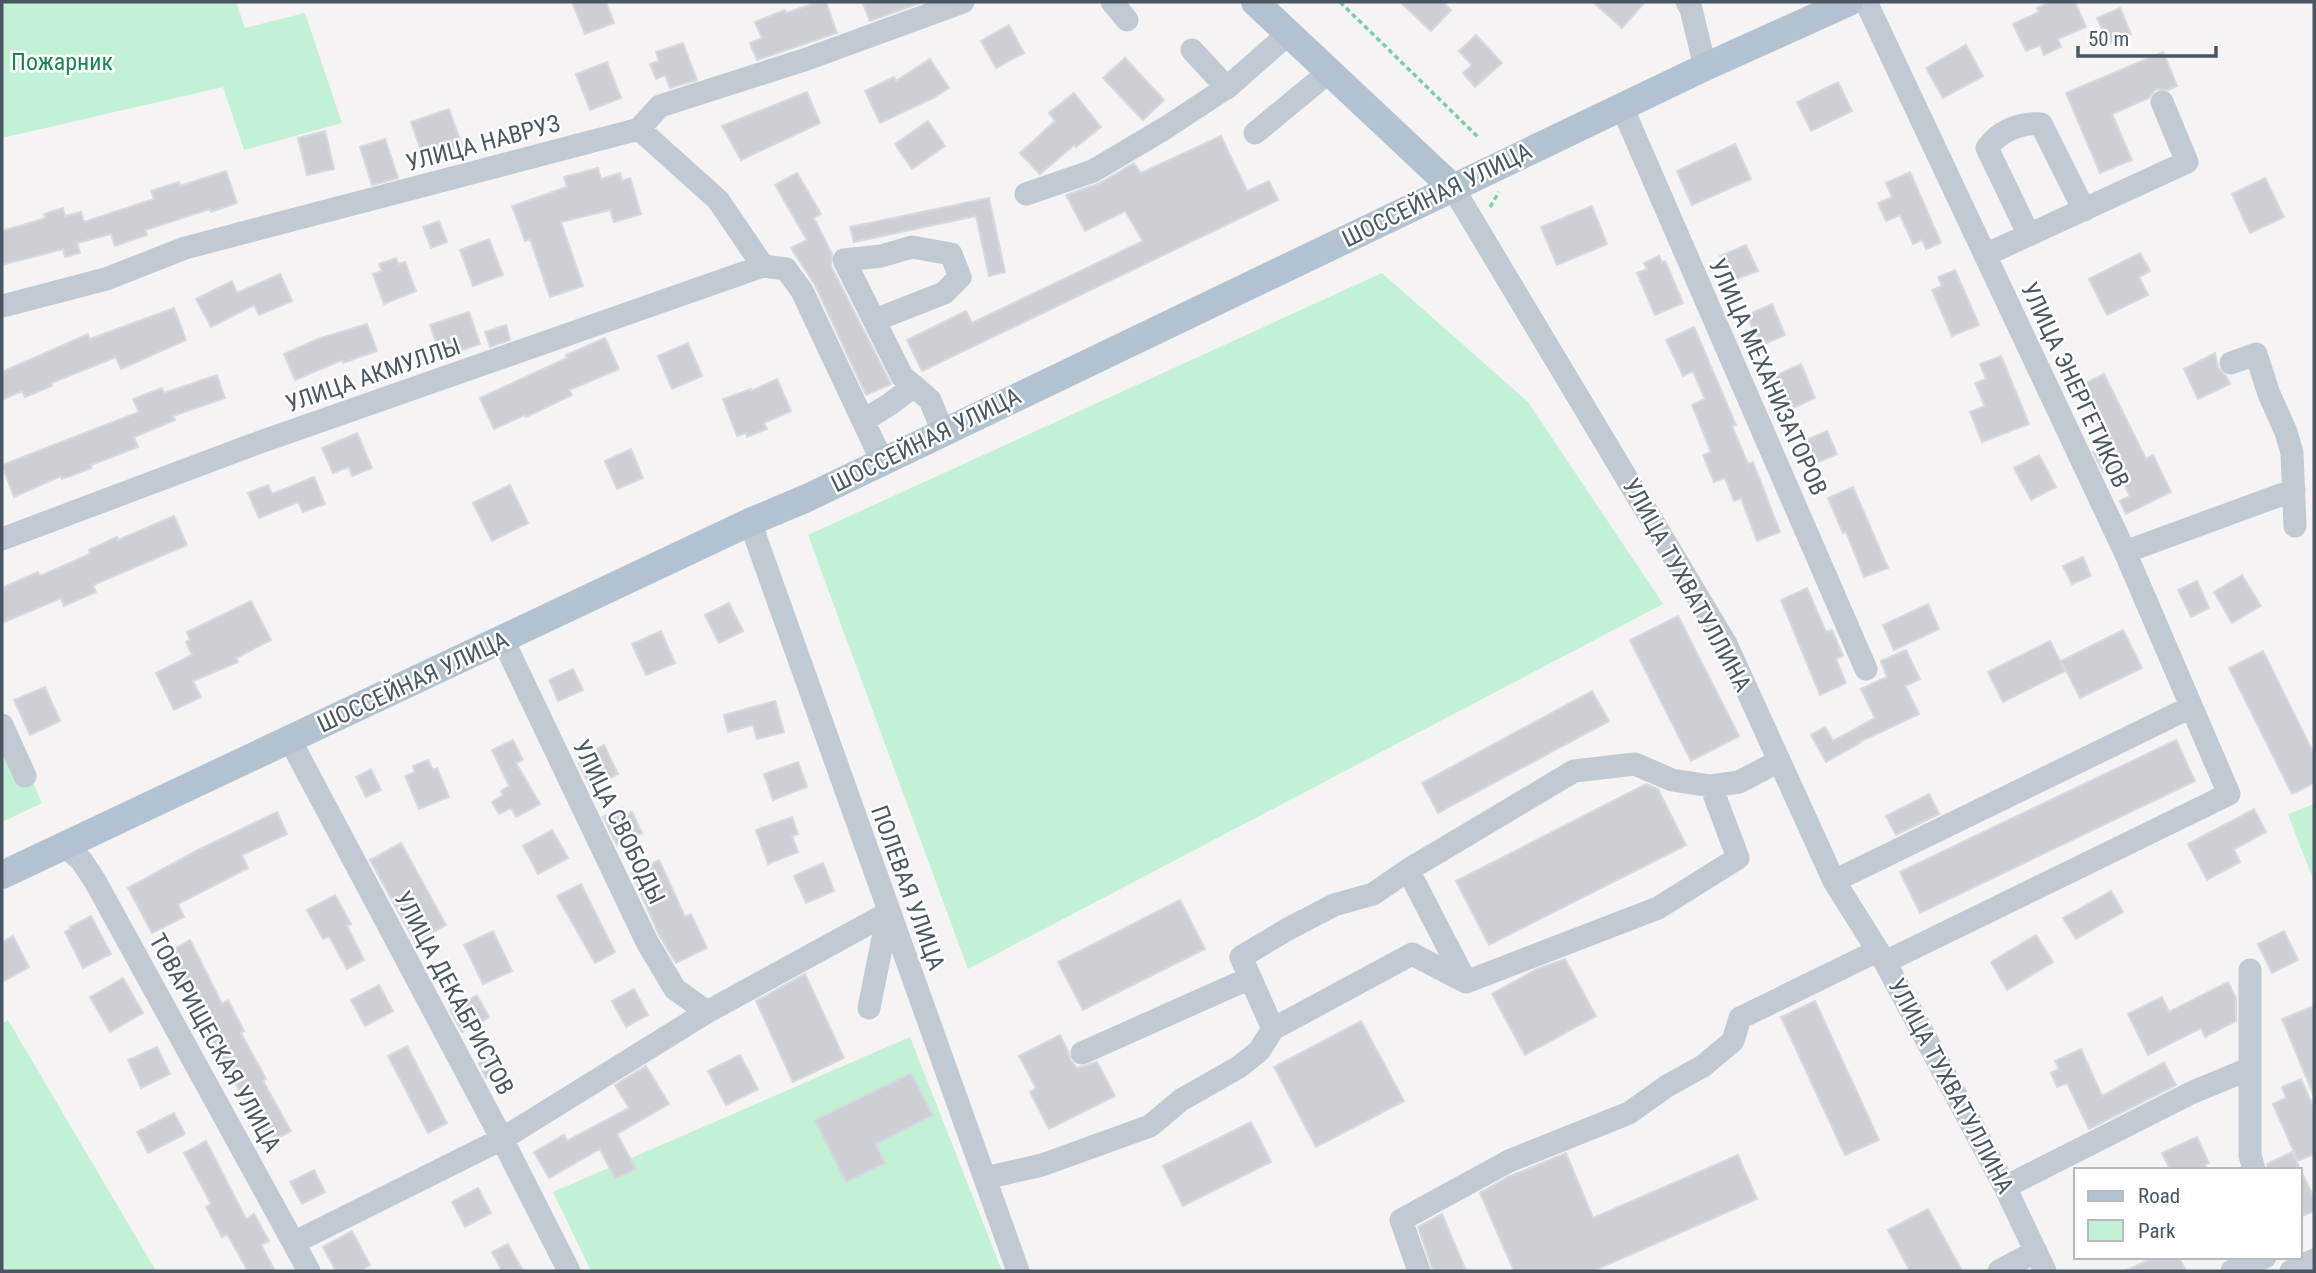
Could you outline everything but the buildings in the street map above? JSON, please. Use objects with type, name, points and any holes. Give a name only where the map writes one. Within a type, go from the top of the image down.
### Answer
[{"type":"main road","name":"УЛИЦА ТУХВАТУЛЛИНА","points":[[1255,2],[1453,188]]},
{"type":"main road","name":"ШОССЕЙНАЯ УЛИЦА","points":[[2,875],[750,522],[807,498],[1705,67],[1849,2]]},
{"type":"street","name":"УЛИЦА НАВРУЗ","points":[[2,306],[106,279],[185,248],[639,129],[660,106],[807,59],[963,2]]},
{"type":"street","points":[[1112,2],[1126,20]]},
{"type":"street","points":[[1687,2],[1692,9],[1705,67]]},
{"type":"street","name":"УЛИЦА ЭНЕРГЕТИКОВ","points":[[1867,2],[2125,552],[2229,794],[1881,956]]},
{"type":"street","points":[[1026,194],[1093,171],[1227,88],[1288,34]]},
{"type":"street","points":[[1192,50],[1227,88]]},
{"type":"street","points":[[1255,133],[1329,72]]},
{"type":"street","points":[[1985,255],[2187,162],[2162,102]]},
{"type":"street","name":"УЛИЦА МЕХАНИЗАТОРОВ","points":[[1622,107],[1866,669]]},
{"type":"street","points":[[2029,235],[1987,148],[1994,138],[2026,123],[2041,124],[2084,210]]},
{"type":"street","points":[[639,129],[718,200],[763,266],[786,269],[802,291],[882,461]]},
{"type":"street","name":"УЛИЦА ТУХВАТУЛЛИНА","points":[[1453,188],[1726,644],[1834,881],[1881,956],[2005,1187],[2041,1261]]},
{"type":"street","points":[[875,320],[944,293],[960,277],[951,254],[912,247],[881,256],[844,260],[902,376],[930,400],[943,432]]},
{"type":"street","name":"УЛИЦА АКМУЛЛЫ","points":[[2,539],[252,445],[763,266]]},
{"type":"street","points":[[2231,363],[2256,354],[2292,453],[2295,526]]},
{"type":"street","points":[[863,421],[914,386]]},
{"type":"street","points":[[2125,552],[2294,490]]},
{"type":"street","name":"ПОЛЕВАЯ УЛИЦА","points":[[750,522],[1018,1271]]},
{"type":"street","name":"УЛИЦА СВОБОДЫ","points":[[503,640],[646,942],[675,989],[707,1012]]},
{"type":"street","points":[[1834,881],[2191,707]]},
{"type":"street","points":[[2,725],[24,776]]},
{"type":"street","name":"УЛИЦА ДЕКАБРИСТОВ","points":[[290,740],[569,1271]]},
{"type":"street","points":[[1273,1029],[1241,957],[1334,905],[1373,894],[1408,870],[1574,771],[1635,764],[1672,780],[1711,786],[1740,782],[1779,761]]},
{"type":"street","points":[[985,1178],[1042,1165],[1150,1126],[1181,1100],[1239,1067],[1259,1051],[1273,1029],[1412,954],[1466,982],[1658,908],[1738,858],[1711,786]]},
{"type":"street","name":"ТОВАРИЩЕСКАЯ УЛИЦА","points":[[65,846],[81,860],[95,881],[309,1271]]},
{"type":"street","points":[[1408,870],[1466,982]]},
{"type":"street","points":[[869,1008],[888,913]]},
{"type":"street","points":[[295,1242],[502,1139],[707,1012],[888,913]]},
{"type":"street","points":[[1419,1271],[1401,1220],[1508,1161],[1629,1113],[1667,1086],[1703,1066],[1733,1041],[1740,1018],[1881,956]]},
{"type":"street","points":[[2250,970],[2250,1155],[2253,1168]]},
{"type":"street","points":[[1082,1053],[1250,978]]},
{"type":"street","points":[[2005,1187],[2193,1092],[2249,1069]]},
{"type":"street","points":[[2232,1271],[2260,1259]]},
{"type":"street","points":[[2291,1271],[2314,1260]]},
{"type":"street","points":[[1999,1271],[2041,1261]]},
{"type":"path","points":[[1340,2],[1479,138]]},
{"type":"green space","name":"Пожарник","points":[[2,2],[236,2],[245,28],[305,13],[342,123],[244,150],[223,87],[2,138]]},
{"type":"green space","points":[[1382,273],[1528,402],[1663,604],[968,969],[808,535]]},
{"type":"green space","points":[[2,713],[42,803],[2,822]]},
{"type":"green space","points":[[2314,804],[2314,882],[2288,814]]},
{"type":"green space","points":[[8,1020],[156,1271],[2,1271],[2,1024]]},
{"type":"green space","points":[[910,1037],[1002,1271],[591,1271],[553,1192]]}]
